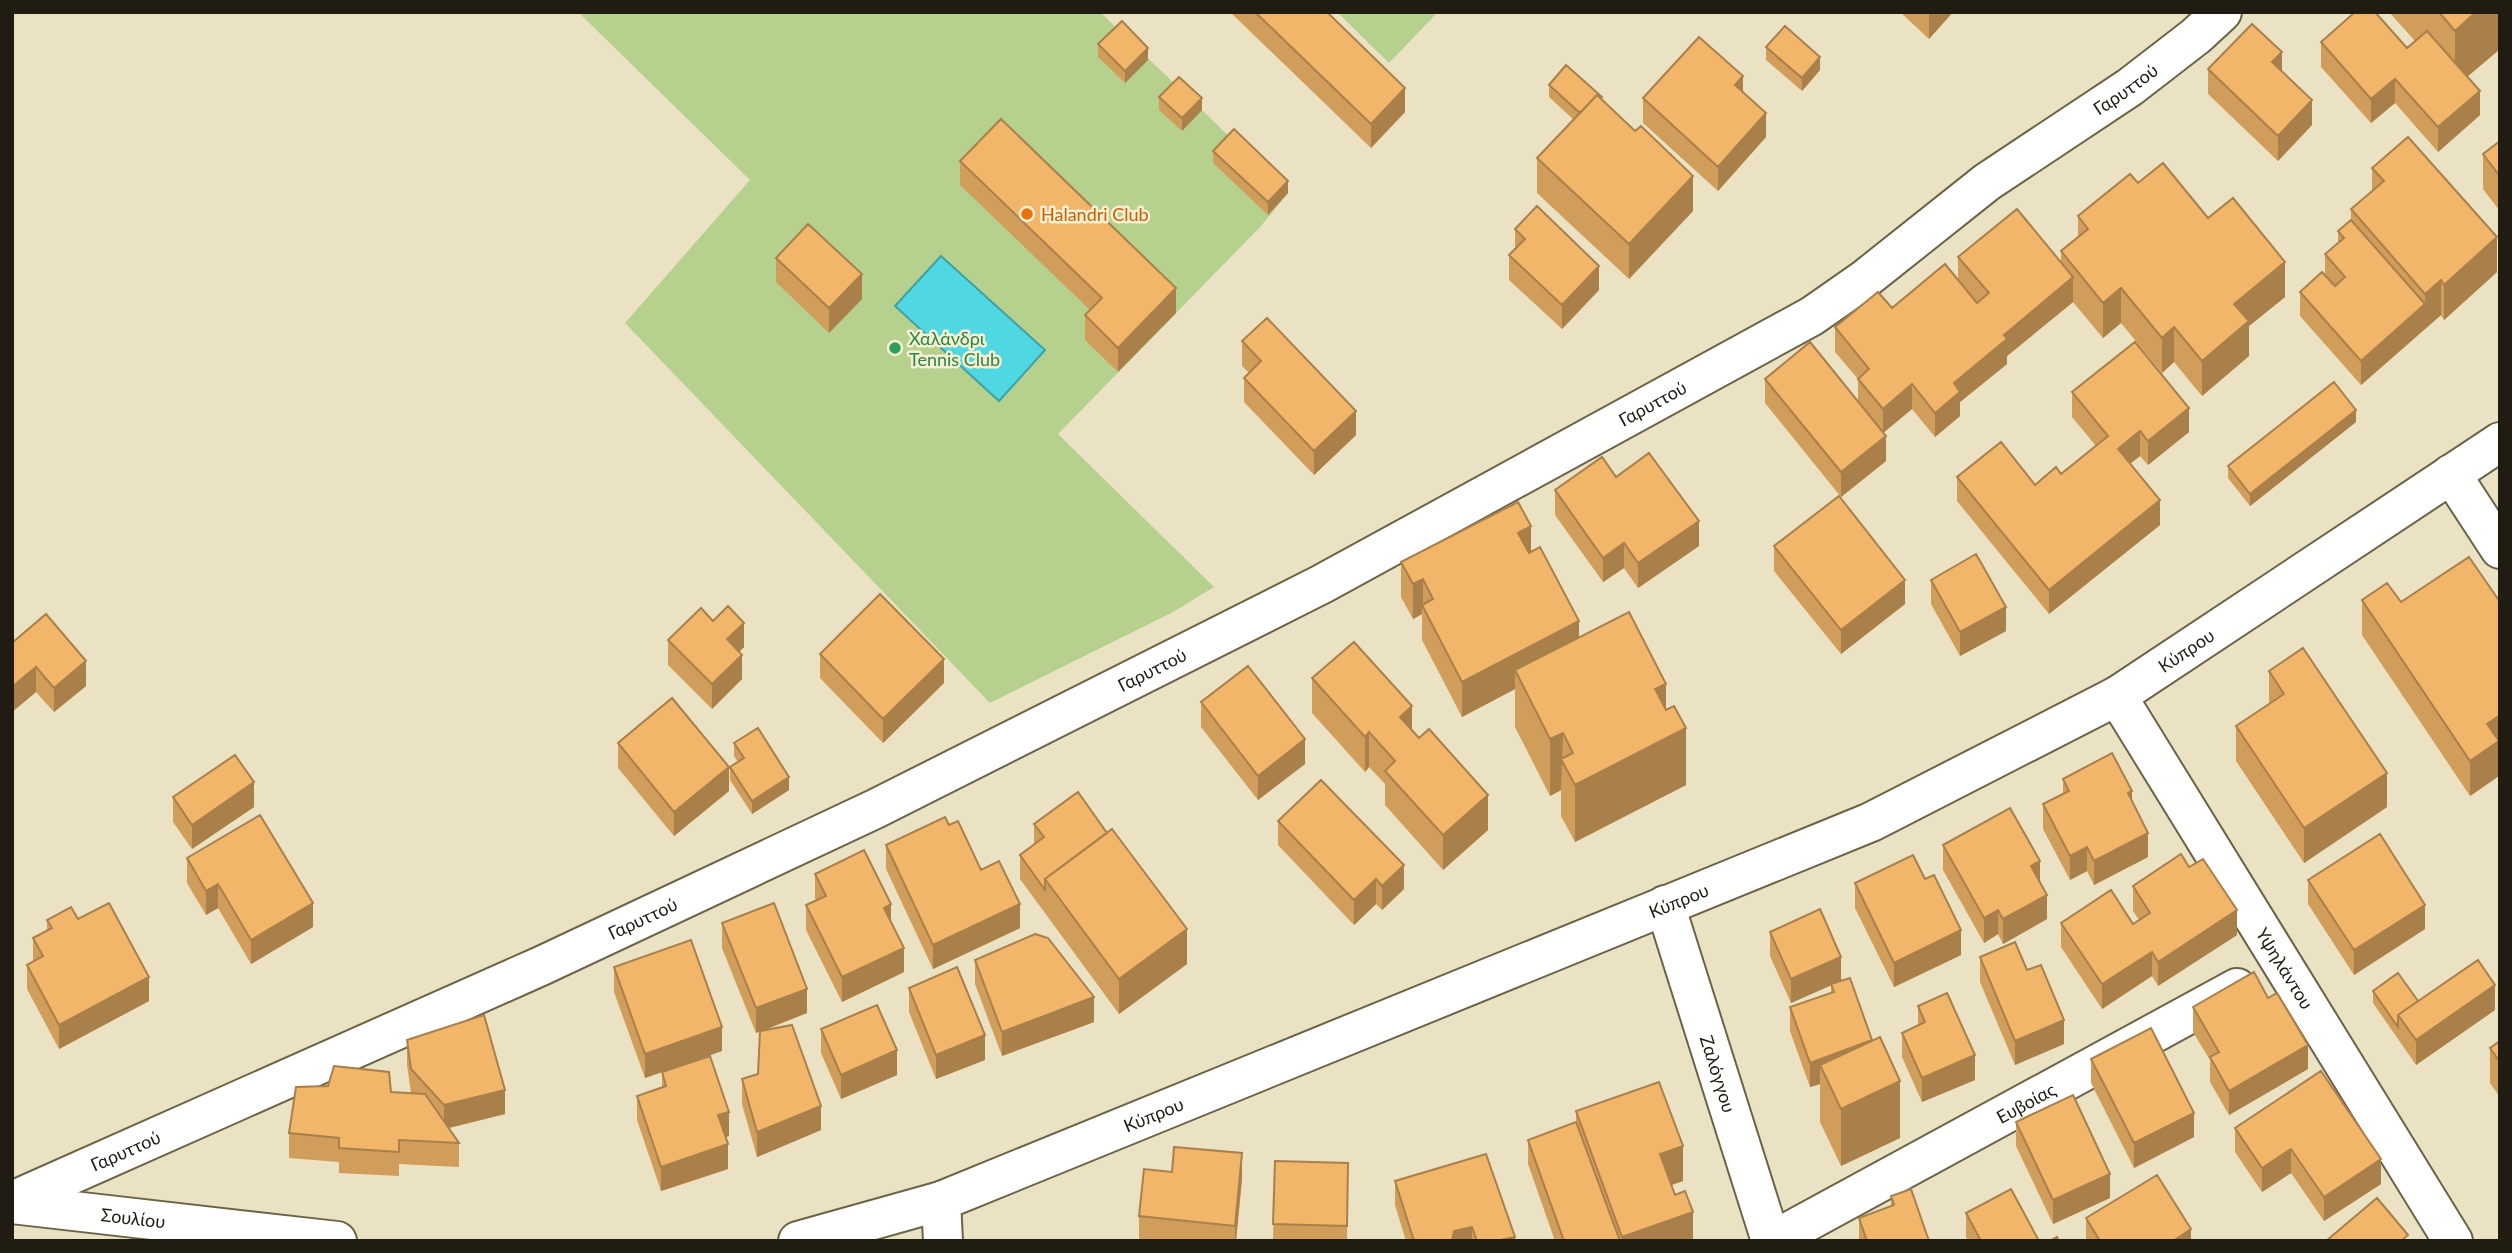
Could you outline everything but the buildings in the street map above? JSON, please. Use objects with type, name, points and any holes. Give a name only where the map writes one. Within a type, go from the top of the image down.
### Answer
[{"type":"street","name":"Γαρυττού","points":[[12,1202],[541,966],[875,809],[1334,577],[1812,316],[1865,279],[1987,182],[2130,87],[2196,36],[2222,12]]},
{"type":"street","name":"Κύπρου","points":[[798,1241],[941,1201],[1871,822],[2117,696],[2500,442]]},
{"type":"street","points":[[2451,474],[2500,549]]},
{"type":"street","name":"Υψηλάντου","points":[[2117,696],[2453,1241]]},
{"type":"street","name":"Ζαλόγγου","points":[[1665,905],[1771,1241]]},
{"type":"street","name":"Ευβοίας","points":[[1771,1241],[2281,965]]},
{"type":"street","points":[[941,1201],[943,1241]]},
{"type":"street","name":"Σουλίου","points":[[12,1202],[337,1241]]},
{"type":"green space","name":"Χαλάνδρι Tennis Club","points":[[578,12],[1100,12],[1288,193],[1261,226],[1058,434],[1214,587],[1173,612],[990,703],[625,323],[750,180]]},
{"type":"green space","points":[[1337,12],[1438,12],[1389,63]]},
{"type":"water","points":[[941,256],[1045,350],[999,401],[895,306]]},
{"type":"place","name":"Halandri Club","points":[[1027,214]]},
{"type":"place","name":"Χαλάνδρι Tennis Club","points":[[895,348]]}]
